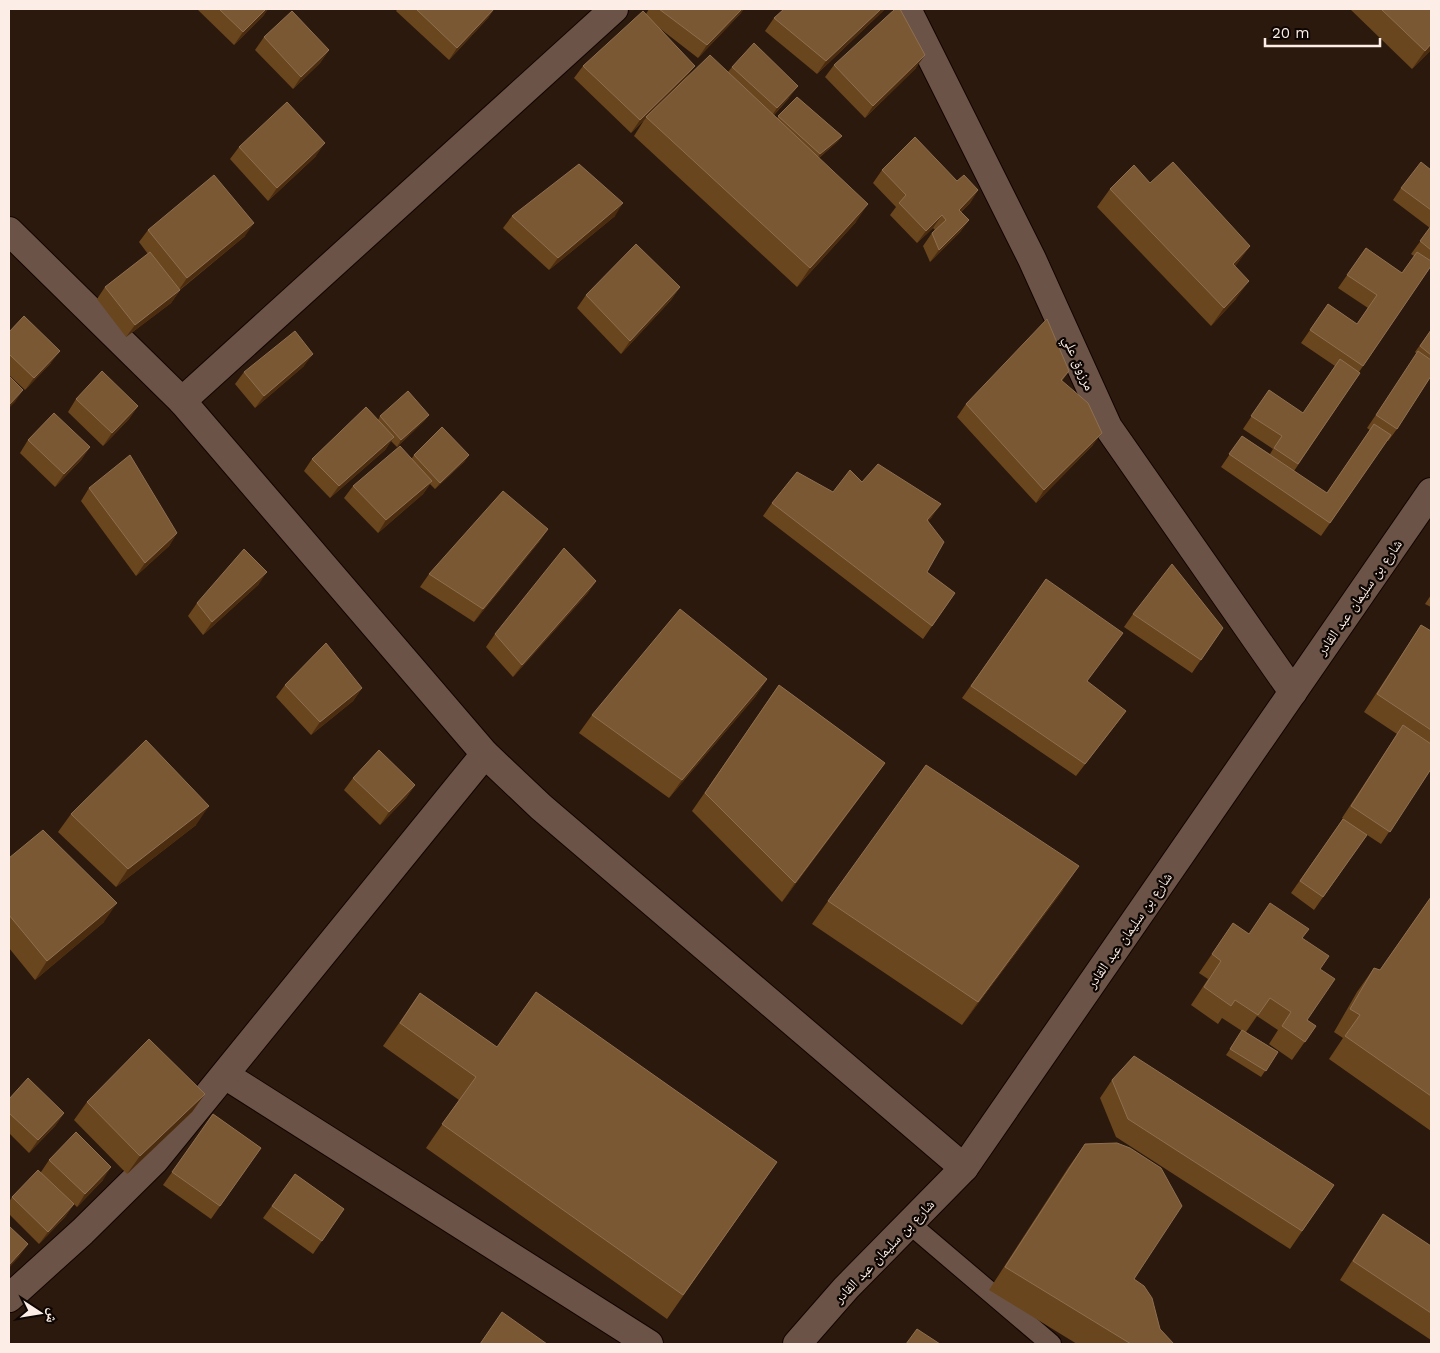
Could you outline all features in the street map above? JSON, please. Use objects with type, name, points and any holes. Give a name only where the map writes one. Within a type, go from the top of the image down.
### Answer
[{"type":"street","points":[[182,401],[614,9]]},
{"type":"street","name":"مرزوق علي","points":[[907,9],[1032,259],[1108,427],[1293,692]]},
{"type":"street","points":[[9,232],[182,401],[485,754],[541,807],[964,1168]]},
{"type":"street","name":"شارع بن سليمان عبد القادر","points":[[797,1344],[846,1288],[964,1168],[1431,492]]},
{"type":"street","points":[[9,1298],[82,1232],[155,1160],[485,754]]},
{"type":"street","points":[[225,1075],[649,1344]]},
{"type":"lane","points":[[910,1224],[1052,1344]]},
{"type":"building","points":[[219,9],[266,9],[243,32]]},
{"type":"building","points":[[416,9],[494,9],[457,48]]},
{"type":"building","points":[[659,9],[742,9],[707,45]]},
{"type":"building","points":[[784,9],[881,9],[826,61],[774,18]]},
{"type":"building","points":[[895,9],[900,9],[925,55],[873,106],[834,65]]},
{"type":"building","points":[[1381,9],[1431,9],[1431,44],[1425,51]]},
{"type":"building","points":[[292,11],[329,50],[301,77],[264,37]]},
{"type":"building","points":[[643,11],[695,66],[640,120],[583,66]]},
{"type":"building","points":[[754,43],[798,86],[777,108],[732,67]]},
{"type":"building","points":[[710,55],[868,204],[810,268],[646,117]]},
{"type":"building","points":[[797,97],[842,136],[820,154],[778,116]]},
{"type":"building","points":[[287,102],[325,143],[277,188],[239,147]]},
{"type":"building","points":[[915,137],[957,181],[964,175],[978,190],[959,210],[969,220],[939,250],[932,233],[946,220],[942,215],[926,231],[899,203],[906,195],[882,170]]},
{"type":"building","points":[[1173,162],[1250,246],[1233,264],[1249,281],[1224,308],[1110,189],[1134,165],[1150,183]]},
{"type":"building","points":[[1421,162],[1431,170],[1431,210],[1401,188]]},
{"type":"building","points":[[579,164],[623,203],[558,258],[512,216]]},
{"type":"building","points":[[214,175],[254,223],[187,278],[148,230]]},
{"type":"building","points":[[1431,226],[1431,250],[1420,241]]},
{"type":"building","points":[[636,244],[680,287],[630,341],[586,295]]},
{"type":"building","points":[[1366,248],[1402,273],[1417,252],[1431,261],[1431,266],[1363,366],[1310,330],[1328,304],[1357,324],[1377,295],[1347,275]]},
{"type":"building","points":[[150,252],[180,290],[135,325],[105,287]]},
{"type":"building","points":[[24,316],[60,351],[34,378],[9,354],[9,332]]},
{"type":"building","points":[[1047,319],[1069,371],[1061,380],[1088,403],[1102,433],[1044,490],[966,404]]},
{"type":"building","points":[[1431,330],[1431,355],[1420,346]]},
{"type":"building","points":[[295,331],[313,354],[264,396],[244,372]]},
{"type":"building","points":[[1418,351],[1431,360],[1431,376],[1397,429],[1376,415]]},
{"type":"building","points":[[1340,359],[1360,373],[1298,464],[1274,448],[1282,436],[1251,416],[1269,390],[1303,413]]},
{"type":"building","points":[[102,371],[138,406],[112,433],[76,399]]},
{"type":"building","points":[[9,376],[23,390],[9,405]]},
{"type":"building","points":[[408,391],[429,415],[401,440],[380,416]]},
{"type":"building","points":[[366,407],[394,437],[339,486],[312,459]]},
{"type":"building","points":[[54,413],[90,447],[64,474],[28,440]]},
{"type":"building","points":[[1374,424],[1391,435],[1330,523],[1229,454],[1242,436],[1327,493]]},
{"type":"building","points":[[442,427],[469,455],[440,483],[414,455]]},
{"type":"building","points":[[400,446],[432,481],[386,520],[353,486]]},
{"type":"building","points":[[130,455],[177,533],[145,563],[89,488]]},
{"type":"building","points":[[878,464],[941,504],[927,520],[944,542],[927,572],[955,593],[932,626],[772,503],[797,472],[833,492],[850,470],[862,482]]},
{"type":"building","points":[[503,491],[548,529],[483,609],[429,574]]},
{"type":"building","points":[[564,548],[596,581],[522,665],[495,634]]},
{"type":"building","points":[[244,549],[267,572],[212,622],[197,603]]},
{"type":"building","points":[[1172,564],[1223,628],[1201,660],[1133,614]]},
{"type":"building","points":[[1046,579],[1123,633],[1087,681],[1126,711],[1085,764],[971,686]]},
{"type":"building","points":[[680,609],[767,679],[682,780],[592,715]]},
{"type":"building","points":[[1421,625],[1431,631],[1431,730],[1377,694]]},
{"type":"building","points":[[326,643],[362,688],[320,722],[285,685]]},
{"type":"building","points":[[779,685],[885,763],[795,883],[705,793]]},
{"type":"building","points":[[1403,725],[1431,744],[1431,769],[1390,832],[1351,806]]},
{"type":"building","points":[[146,740],[209,806],[128,869],[71,814]]},
{"type":"building","points":[[379,750],[415,785],[389,812],[353,778]]},
{"type":"building","points":[[926,765],[1079,866],[978,1002],[828,901]]},
{"type":"building","points":[[1343,819],[1367,835],[1323,897],[1300,881]]},
{"type":"building","points":[[43,830],[117,903],[47,961],[9,915],[9,858]]},
{"type":"building","points":[[1431,897],[1431,1096],[1345,1036],[1360,1015],[1350,1009],[1374,968],[1380,970]]},
{"type":"building","points":[[1270,903],[1309,929],[1302,938],[1329,956],[1320,969],[1335,979],[1307,1020],[1316,1026],[1305,1042],[1282,1026],[1291,1012],[1270,998],[1258,1015],[1235,1000],[1231,1006],[1204,987],[1221,961],[1212,954],[1233,923],[1249,934]]},
{"type":"building","points":[[536,992],[777,1162],[683,1295],[442,1124],[476,1077],[400,1023],[420,993],[497,1047]]},
{"type":"building","points":[[1242,1030],[1278,1052],[1266,1071],[1230,1049]]},
{"type":"building","points":[[149,1039],[205,1094],[140,1156],[87,1102]]},
{"type":"building","points":[[1134,1056],[1334,1185],[1302,1231],[1128,1119],[1112,1080]]},
{"type":"building","points":[[28,1078],[64,1113],[38,1140],[9,1113],[9,1099]]},
{"type":"building","points":[[213,1114],[261,1148],[220,1206],[172,1172]]},
{"type":"building","points":[[76,1132],[111,1167],[85,1194],[49,1160]]},
{"type":"building","points":[[1117,1143],[1130,1148],[1161,1168],[1182,1206],[1134,1279],[1144,1286],[1152,1298],[1160,1329],[1174,1344],[1131,1344],[1005,1267],[1085,1144]]},
{"type":"building","points":[[38,1170],[74,1204],[48,1232],[12,1197]]},
{"type":"building","points":[[295,1174],[344,1209],[322,1241],[272,1206]]},
{"type":"building","points":[[1383,1214],[1431,1246],[1431,1313],[1353,1261]]},
{"type":"building","points":[[9,1226],[28,1244],[9,1265]]},
{"type":"building","points":[[502,1312],[547,1344],[480,1344]]},
{"type":"building","points":[[917,1329],[940,1344],[906,1344]]}]
